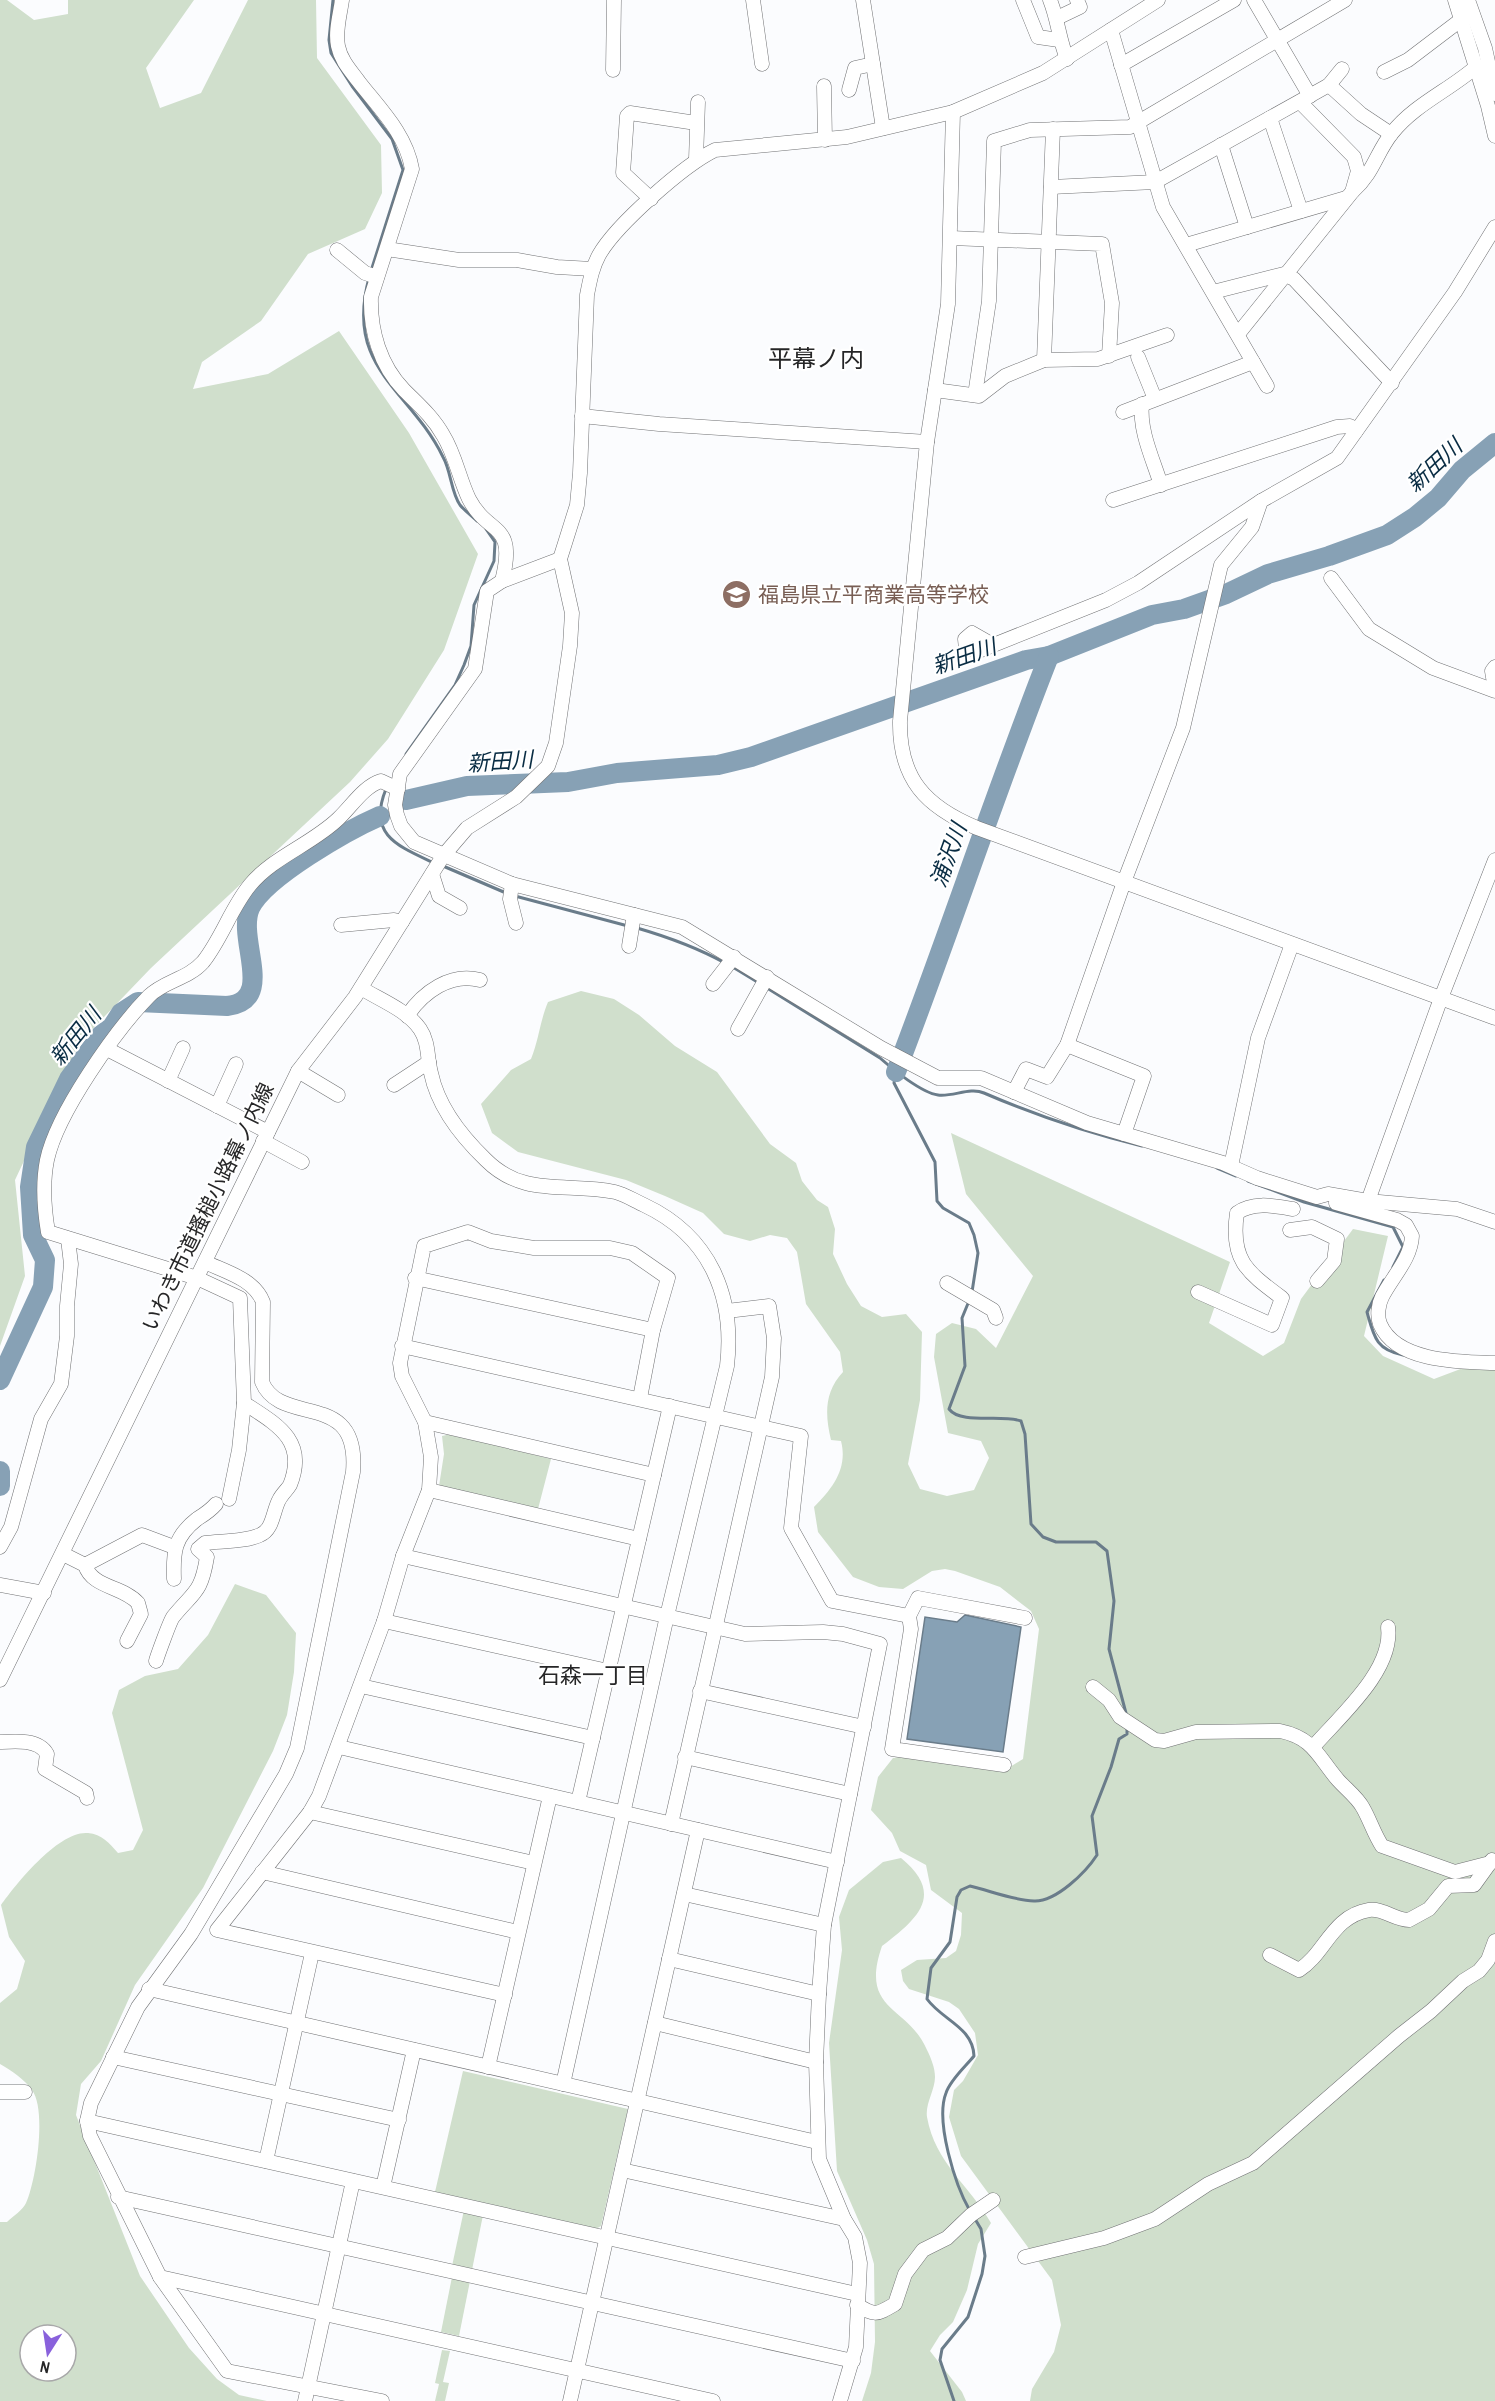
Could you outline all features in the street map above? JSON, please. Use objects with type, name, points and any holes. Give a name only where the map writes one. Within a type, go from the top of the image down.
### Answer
[{"type":"street","points":[[342,0],[337,33],[338,47],[346,65],[401,137],[412,169],[377,277],[371,308],[379,351],[387,369],[444,436],[470,500],[504,538],[507,562],[501,581]]},
{"type":"street","points":[[613,70],[614,0]]},
{"type":"street","points":[[753,0],[762,64]]},
{"type":"street","points":[[862,0],[883,128]]},
{"type":"street","points":[[1023,0],[1038,37],[1059,40]]},
{"type":"street","points":[[1050,0],[1060,27],[1059,40],[1067,59]]},
{"type":"street","points":[[1057,18],[1080,7],[1077,0]]},
{"type":"street","points":[[1158,0],[1067,59],[1020,84],[953,112],[825,140],[715,150],[696,159],[610,240],[592,269],[587,295],[577,505],[560,559],[501,581],[487,591],[478,657],[470,679],[406,761],[392,787],[395,805],[401,826],[438,865],[682,927],[903,1060],[938,1078],[981,1078],[1087,1123],[1231,1166],[1297,1191],[1397,1220],[1410,1230],[1412,1244],[1381,1299],[1378,1311],[1381,1325],[1390,1341],[1400,1348],[1419,1355],[1495,1363]]},
{"type":"street","points":[[1121,64],[1234,0]]},
{"type":"street","points":[[1254,0],[1278,41],[1305,99],[1354,157],[1358,171],[1349,195]]},
{"type":"street","points":[[975,395],[989,300],[994,141],[1030,130],[1130,127],[1345,0]]},
{"type":"street","points":[[1455,0],[1477,66],[1495,136]]},
{"type":"street","points":[[1468,0],[1485,48],[1495,94]]},
{"type":"street","points":[[1383,72],[1408,60],[1462,18]]},
{"type":"street","points":[[1111,30],[1163,207],[1267,386]]},
{"type":"street","points":[[849,90],[855,68],[873,64]]},
{"type":"street","points":[[1238,334],[1349,195],[1373,170],[1391,134],[1417,109],[1477,66]]},
{"type":"street","points":[[1051,187],[1155,182],[1329,85],[1342,69]]},
{"type":"street","points":[[1329,85],[1361,114],[1391,134]]},
{"type":"street","points":[[824,86],[825,140]]},
{"type":"street","points":[[696,159],[698,102]]},
{"type":"street","points":[[953,112],[948,304],[927,442],[900,721],[902,752],[919,790],[951,818],[1495,1018]]},
{"type":"street","points":[[651,199],[624,173],[627,116],[630,113],[696,123]]},
{"type":"street","points":[[1270,118],[1300,211]]},
{"type":"street","points":[[1044,360],[1053,129]]},
{"type":"street","points":[[1221,145],[1247,227]]},
{"type":"street","points":[[1186,245],[1349,195]]},
{"type":"street","points":[[993,645],[1106,600],[1138,583],[1262,501],[1337,458],[1455,292],[1495,227]]},
{"type":"street","points":[[951,238],[1102,244],[1112,303],[1109,356]]},
{"type":"street","points":[[387,249],[459,260],[517,260],[557,267],[592,269]]},
{"type":"street","points":[[337,250],[365,273],[377,277]]},
{"type":"street","points":[[1213,292],[1284,274],[1294,279],[1392,383]]},
{"type":"street","points":[[935,390],[979,396],[994,383],[1026,365],[1044,360],[1098,360],[1167,335]]},
{"type":"street","points":[[1138,357],[1148,402],[1140,416],[1161,485]]},
{"type":"street","points":[[1123,412],[1254,362]]},
{"type":"street","points":[[582,416],[659,424],[927,442]]},
{"type":"street","points":[[1113,500],[1337,427],[1350,426],[1356,430]]},
{"type":"street","points":[[1014,1092],[1026,1069],[1047,1077],[1067,1045],[1124,882],[1183,728],[1221,565],[1252,527],[1262,501]]},
{"type":"street","name":"いわき市道搔槌小路幕ノ内線","points":[[0,1680],[298,1071],[361,988],[438,865],[466,828],[516,797],[548,766],[556,743],[572,624],[572,613],[560,559]]},
{"type":"street","points":[[1331,578],[1369,629],[1433,668],[1495,690],[1492,671],[1495,667]]},
{"type":"street","points":[[174,1579],[174,1547],[198,1519],[223,1501],[239,1450],[244,1403],[240,1298],[197,1278],[48,1232],[44,1204],[46,1162],[60,1124],[88,1075],[107,1049],[144,1003],[200,965],[255,879],[337,820],[371,786],[392,787]]},
{"type":"street","points":[[1368,1201],[1441,998],[1495,860]]},
{"type":"street","points":[[438,865],[438,896],[460,908]]},
{"type":"street","points":[[512,884],[510,899],[516,923]]},
{"type":"street","points":[[629,946],[634,915]]},
{"type":"street","points":[[341,925],[394,920],[402,922]]},
{"type":"street","points":[[1231,1166],[1258,1038],[1292,944]]},
{"type":"street","points":[[713,984],[734,957]]},
{"type":"street","points":[[407,1016],[436,987],[460,977],[480,980]]},
{"type":"street","points":[[738,1029],[767,977]]},
{"type":"street","points":[[361,988],[407,1016],[425,1037],[434,1082],[446,1110],[457,1129],[487,1162],[517,1182],[617,1192],[673,1221],[700,1248],[722,1289],[727,1311],[730,1336],[727,1366],[713,1416],[667,1616],[563,2084]]},
{"type":"street","points":[[1067,1045],[1144,1076],[1124,1134]]},
{"type":"street","points":[[168,1081],[183,1048]]},
{"type":"street","points":[[107,1049],[217,1106],[266,1136],[302,1162]]},
{"type":"street","points":[[394,1085],[429,1062]]},
{"type":"street","points":[[217,1106],[236,1064]]},
{"type":"street","points":[[298,1071],[338,1095]]},
{"type":"street","points":[[1297,1191],[1290,1232],[1312,1227],[1337,1239],[1334,1261],[1317,1281]]},
{"type":"street","points":[[1317,1197],[1328,1194],[1368,1201],[1457,1209],[1495,1222]]},
{"type":"street","points":[[1198,1292],[1272,1325],[1282,1298],[1256,1278],[1238,1256],[1237,1213],[1243,1209],[1263,1205],[1293,1209]]},
{"type":"street","points":[[505,1995],[217,1930],[310,1812],[339,1747],[384,1621],[403,1556],[429,1490],[431,1456],[425,1422],[402,1376],[402,1346],[415,1278],[424,1246],[468,1232],[491,1241],[534,1248],[610,1248],[633,1253],[668,1278],[653,1330],[640,1398]]},
{"type":"street","points":[[0,1546],[11,1527],[41,1419],[61,1384],[68,1336],[67,1306],[71,1264],[68,1239]]},
{"type":"street","points":[[205,1262],[246,1282],[258,1291],[263,1302],[262,1382],[266,1392],[284,1403],[314,1410],[335,1420],[347,1431],[354,1457],[350,1493],[297,1748],[286,1774],[191,1934],[149,1989],[91,2103],[87,2121],[90,2136],[118,2197],[160,2277],[227,2371],[382,2401]]},
{"type":"street","points":[[415,1278],[653,1330]]},
{"type":"street","points":[[947,1283],[993,1310],[996,1318]]},
{"type":"street","points":[[671,1824],[772,1377],[774,1338],[768,1306],[727,1311]]},
{"type":"street","points":[[402,1346],[801,1436],[791,1528],[832,1601],[909,1616]]},
{"type":"street","points":[[156,1661],[161,1653],[168,1624],[194,1597],[204,1575],[207,1557],[198,1549],[205,1543],[260,1535],[270,1525],[279,1500],[290,1485],[295,1460],[289,1437],[274,1422],[244,1403]]},
{"type":"street","points":[[578,1802],[670,1406]]},
{"type":"street","points":[[425,1422],[654,1474]]},
{"type":"street","points":[[429,1490],[639,1539]]},
{"type":"street","points":[[85,1565],[142,1535],[174,1547]]},
{"type":"street","points":[[63,1554],[85,1565],[88,1575],[95,1580],[138,1603],[141,1614],[127,1641]]},
{"type":"street","points":[[403,1556],[744,1634],[843,1634],[880,1644],[824,1925],[819,1994],[816,2062],[819,2159],[844,2219],[855,2236],[860,2262],[856,2346],[840,2401]]},
{"type":"street","points":[[0,1585],[44,1593]]},
{"type":"street","points":[[1004,1765],[892,1749],[910,1629],[909,1616],[918,1598],[1025,1618]]},
{"type":"street","points":[[177,1613],[186,1625]]},
{"type":"street","points":[[384,1621],[608,1671]]},
{"type":"street","points":[[1313,1747],[1373,1676],[1388,1649],[1388,1628]]},
{"type":"street","points":[[361,1686],[592,1738]]},
{"type":"street","points":[[1093,1687],[1109,1700],[1120,1717],[1155,1740],[1164,1741],[1196,1732],[1280,1731],[1305,1739],[1336,1778],[1362,1805],[1382,1846],[1455,1872],[1492,1860]]},
{"type":"street","points":[[700,1691],[864,1727]]},
{"type":"street","points":[[0,1742],[20,1740],[40,1746],[47,1754],[43,1766],[45,1769],[86,1793],[87,1798]]},
{"type":"street","points":[[339,1747],[837,1862]]},
{"type":"street","points":[[685,1757],[850,1794]]},
{"type":"street","points":[[488,2067],[550,1796]]},
{"type":"street","points":[[310,1812],[534,1863]]},
{"type":"street","points":[[570,2401],[698,1830]]},
{"type":"street","points":[[1270,1955],[1299,1970],[1308,1964],[1332,1930],[1358,1914],[1377,1911],[1409,1920],[1429,1909],[1448,1886],[1474,1885],[1492,1860]]},
{"type":"street","points":[[262,1872],[518,1932]]},
{"type":"street","points":[[684,1894],[824,1925]]},
{"type":"street","points":[[1025,2257],[1104,2238],[1155,2219],[1208,2184],[1253,2163],[1398,2036],[1431,2012],[1463,1981],[1479,1971],[1488,1960],[1495,1941]]},
{"type":"street","points":[[266,2161],[312,1953]]},
{"type":"street","points":[[669,1959],[819,1994]]},
{"type":"street","points":[[149,1989],[817,2142]]},
{"type":"street","points":[[655,2023],[816,2062]]},
{"type":"street","points":[[383,2187],[414,2050]]},
{"type":"street","points":[[113,2057],[399,2120]]},
{"type":"street","points":[[0,2092],[25,2092]]},
{"type":"street","points":[[87,2121],[606,2238],[857,2299],[870,2314],[879,2314],[895,2304],[905,2274],[923,2250],[947,2238],[971,2215],[993,2200]]},
{"type":"street","points":[[622,2170],[844,2219]]},
{"type":"street","points":[[305,2401],[353,2181]]},
{"type":"street","points":[[118,2197],[853,2361]]},
{"type":"street","points":[[160,2277],[713,2401]]},
{"type":"green space","points":[[0,0],[7,0],[34,20],[68,14],[68,0],[194,0],[146,68],[160,108],[201,93],[248,0],[316,0],[317,58],[381,145],[382,193],[365,229],[308,254],[261,321],[202,362],[193,389],[268,374],[339,331],[409,433],[478,554],[444,650],[388,739],[350,782],[151,968],[80,1042],[15,1180],[25,1276],[0,1346]]},
{"type":"green space","points":[[581,991],[614,999],[639,1015],[675,1046],[717,1072],[770,1144],[796,1163],[802,1181],[817,1200],[828,1207],[835,1229],[833,1254],[847,1284],[861,1306],[882,1317],[906,1314],[922,1332],[920,1400],[908,1464],[920,1489],[947,1496],[974,1490],[989,1458],[981,1441],[948,1433],[934,1357],[936,1334],[952,1323],[976,1329],[996,1348],[1033,1276],[966,1194],[951,1133],[1230,1262],[1209,1323],[1263,1356],[1284,1343],[1301,1299],[1353,1229],[1388,1236],[1364,1336],[1383,1356],[1434,1379],[1495,1356],[1495,2401],[1030,2401],[1032,2389],[1054,2352],[1061,2325],[1052,2280],[961,2156],[949,2117],[954,2090],[963,2081],[978,2055],[975,2033],[959,2009],[949,2002],[909,1989],[903,1981],[901,1970],[917,1960],[946,1958],[956,1951],[961,1935],[962,1913],[931,1890],[926,1865],[900,1851],[892,1833],[871,1810],[878,1777],[893,1758],[922,1754],[1005,1770],[1023,1759],[1039,1629],[1031,1611],[1000,1587],[955,1571],[945,1569],[932,1571],[903,1589],[879,1587],[853,1577],[818,1532],[814,1507],[833,1485],[841,1469],[843,1451],[841,1441],[831,1440],[827,1413],[832,1388],[843,1372],[840,1352],[806,1304],[797,1252],[787,1238],[770,1235],[750,1241],[724,1234],[703,1213],[665,1196],[626,1180],[518,1152],[492,1133],[481,1104],[511,1070],[531,1059],[548,1002]]},
{"type":"green space","points":[[451,1434],[551,1459],[538,1509],[439,1486],[444,1454],[442,1436]]},
{"type":"green space","points":[[235,1584],[266,1595],[296,1633],[294,1672],[287,1715],[273,1751],[203,1888],[135,1985],[101,2061],[81,2084],[76,2115],[140,2276],[189,2348],[217,2379],[239,2395],[267,2401],[0,2401],[0,2222],[7,2222],[26,2203],[36,2163],[39,2129],[39,2113],[32,2090],[18,2076],[0,2064],[0,2003],[17,1989],[25,1961],[9,1937],[1,1905],[39,1860],[64,1840],[77,1834],[97,1835],[118,1853],[133,1850],[143,1830],[112,1713],[119,1690],[145,1676],[178,1669],[208,1635]]},
{"type":"green space","points":[[901,1858],[915,1871],[922,1884],[924,1895],[915,1916],[882,1946],[877,1968],[877,1984],[881,1996],[889,2006],[919,2035],[934,2067],[935,2077],[927,2117],[937,2148],[991,2223],[978,2244],[967,2290],[953,2322],[940,2335],[930,2351],[962,2392],[966,2401],[862,2401],[871,2373],[875,2342],[874,2264],[867,2240],[837,2171],[829,2043],[842,1950],[839,1917],[849,1890],[883,1862]]},
{"type":"green space","points":[[463,2071],[628,2109],[601,2226],[594,2230],[435,2192]]},
{"type":"green space","points":[[464,2210],[483,2215],[472,2270],[452,2266]]},
{"type":"green space","points":[[452,2277],[470,2281],[459,2336],[441,2332]]},
{"type":"green space","points":[[442,2350],[450,2351],[443,2382],[449,2383],[445,2401],[435,2401],[439,2384],[435,2383]]},
{"type":"water","points":[[965,1615],[1021,1627],[1003,1752],[907,1739],[925,1617],[957,1622]]},
{"type":"waterway","points":[[333,0],[329,40],[331,53],[352,86],[392,139],[403,170],[371,271]]},
{"type":"waterway","points":[[369,278],[364,309],[365,335],[373,357],[384,376],[429,434],[446,463],[457,500],[477,521]]},
{"type":"waterway","name":"新田川","points":[[406,800],[467,786],[568,782],[617,773],[718,765],[751,757],[1026,660],[1049,656],[1152,615],[1184,609],[1226,594],[1268,574],[1329,556],[1387,535],[1415,517],[1438,498],[1462,470],[1495,443]]},
{"type":"waterway","points":[[406,754],[455,685],[471,646],[474,605],[494,561],[495,542],[486,529]]},
{"type":"waterway","name":"浦沢川","points":[[896,1072],[1049,656]]},
{"type":"waterway","points":[[386,789],[381,805],[380,818],[383,828],[398,844],[434,863]]},
{"type":"waterway","name":"新田川","points":[[0,1380],[43,1287],[45,1260],[33,1235],[30,1187],[36,1147],[69,1079],[101,1035],[112,1027],[121,1013],[138,1002],[227,1006],[242,1001],[250,993],[253,981],[247,921],[250,908],[259,896],[289,869],[348,832],[380,816]]},
{"type":"waterway","points":[[443,866],[506,893]]},
{"type":"waterway","points":[[515,896],[628,926]]},
{"type":"waterway","points":[[637,928],[682,943],[725,963]]},
{"type":"waterway","points":[[731,966],[759,983]]},
{"type":"waterway","points":[[767,988],[880,1058],[907,1080],[931,1093],[944,1095],[979,1091],[1062,1123],[1142,1146]]},
{"type":"waterway","points":[[896,1072],[894,1083],[935,1162],[937,1201],[943,1208],[969,1223],[974,1235],[978,1253],[972,1292]]},
{"type":"waterway","points":[[1217,1168],[1236,1176]]},
{"type":"waterway","points":[[1248,1181],[1304,1202],[1393,1227],[1403,1247],[1393,1267]]},
{"type":"waterway","points":[[1384,1280],[1367,1312],[1374,1335],[1382,1346],[1403,1355]]},
{"type":"waterway","points":[[969,1301],[962,1318],[965,1366],[949,1409],[963,1417],[1021,1421],[1025,1434],[1031,1524],[1043,1537],[1056,1542],[1096,1542],[1107,1551],[1114,1601],[1109,1649],[1127,1717]]},
{"type":"waterway","name":"新田川","points":[[0,1471],[0,1486]]},
{"type":"waterway","points":[[970,2211],[958,2186],[948,2153],[943,2105],[951,2083],[974,2056],[972,2046],[963,2031],[927,1999],[931,1968],[950,1942],[957,1897],[961,1890],[970,1886],[1018,1899],[1043,1900],[1070,1885],[1092,1862],[1097,1855],[1092,1816],[1119,1739],[1127,1734],[1127,1727]]},
{"type":"waterway","points":[[954,2401],[940,2360],[942,2349],[968,2317],[982,2274],[985,2256],[981,2229],[975,2219]]},
{"type":"place","name":"福島県立平商業高等学校","points":[[737,595]]},
{"type":"district","name":"平幕ノ内","points":[[816,359]]},
{"type":"district","name":"石森一丁目","points":[[593,1675]]}]
